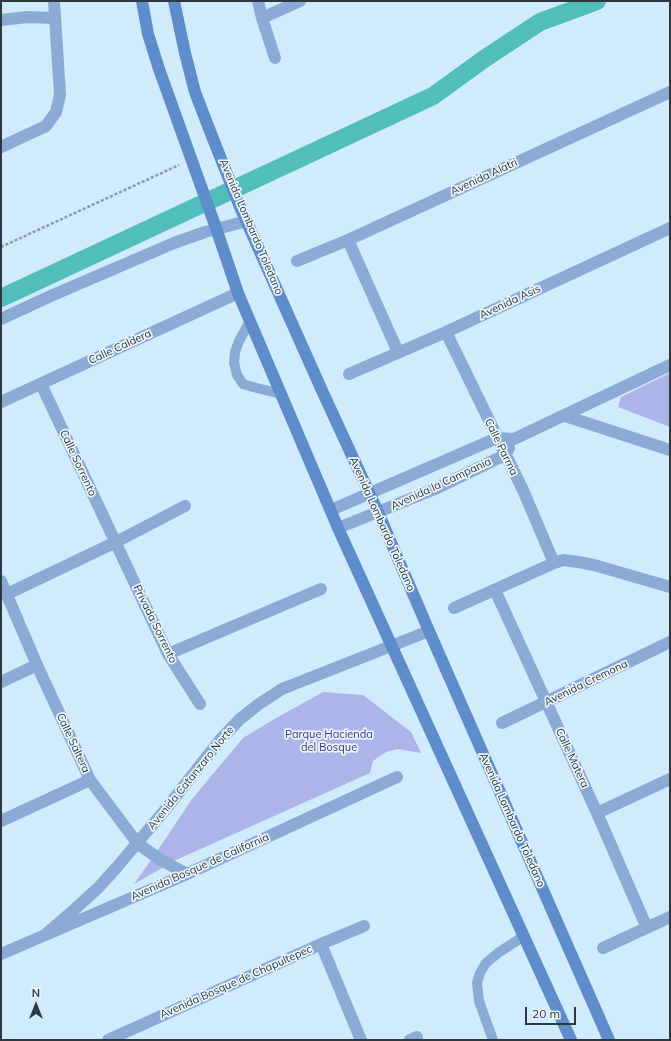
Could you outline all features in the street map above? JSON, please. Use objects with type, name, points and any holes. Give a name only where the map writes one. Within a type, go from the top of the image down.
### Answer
[{"type":"main road","points":[[142,1],[148,34],[238,293],[338,528],[571,1040]]},
{"type":"main road","name":"Avenida Lombardo Toledano","points":[[174,1],[195,92],[240,207],[324,395],[370,493],[609,1040]]},
{"type":"street","points":[[1,147],[46,126],[56,112],[60,95],[54,1]]},
{"type":"street","points":[[258,1],[275,58]]},
{"type":"street","points":[[262,18],[300,1]]},
{"type":"street","points":[[1,20],[28,17],[54,18]]},
{"type":"street","name":"Avenida Alatri","points":[[297,262],[670,92]]},
{"type":"street","points":[[1,319],[167,246],[216,228],[246,221]]},
{"type":"street","name":"Avenida Asis","points":[[349,374],[446,332],[670,228]]},
{"type":"street","points":[[348,240],[398,352]]},
{"type":"street","name":"Calle Caldera","points":[[1,402],[238,293]]},
{"type":"street","name":"Calle Parma","points":[[446,332],[523,490],[554,563]]},
{"type":"street","points":[[497,438],[514,440],[670,365]]},
{"type":"street","name":"Calle Sorrento","points":[[40,384],[116,542]]},
{"type":"street","points":[[565,416],[670,450]]},
{"type":"street","name":"Avenida la Campania","points":[[331,510],[497,438]]},
{"type":"street","name":"Avenida la Campania","points":[[338,528],[435,489],[505,454],[514,440]]},
{"type":"street","points":[[425,470],[435,489]]},
{"type":"street","points":[[7,594],[116,542],[185,506]]},
{"type":"street","name":"Privada Sorrento","points":[[116,542],[168,654],[200,704]]},
{"type":"street","points":[[454,608],[563,560],[583,563],[633,576],[670,588]]},
{"type":"street","name":"Calle Saltera","points":[[1,581],[37,665],[90,780],[138,844],[161,860],[187,874]]},
{"type":"street","points":[[168,654],[320,589]]},
{"type":"street","name":"Calle Matera","points":[[495,590],[597,813],[647,928]]},
{"type":"street","name":"Avenida Catanzaro Norte","points":[[46,934],[99,887],[138,844],[220,740],[240,719],[282,689],[429,631]]},
{"type":"street","name":"Avenida Cremona","points":[[502,723],[670,642]]},
{"type":"street","points":[[1,682],[37,665]]},
{"type":"street","name":"Avenida Bosque de California","points":[[1,954],[187,874],[396,777]]},
{"type":"street","points":[[597,813],[670,779]]},
{"type":"street","points":[[1,821],[90,780]]},
{"type":"street","points":[[604,948],[670,917]]},
{"type":"street","name":"Avenida Bosque de Chapultepec","points":[[108,1040],[364,926]]},
{"type":"street","points":[[321,944],[361,1040]]},
{"type":"lane","points":[[250,321],[235,352],[234,362],[237,375],[243,384],[281,394]]},
{"type":"lane","points":[[493,1040],[479,1001],[476,983],[486,963],[524,936]]},
{"type":"path","points":[[1,247],[192,159]]},
{"type":"green space","points":[[670,373],[670,427],[618,407],[621,397]]},
{"type":"green space","name":"Parque Hacienda del Bosque","points":[[323,692],[363,695],[411,732],[421,753],[397,749],[386,752],[373,761],[370,773],[176,860],[134,884],[192,799],[243,738]]},
{"type":"waterway","points":[[1,298],[433,96],[484,59],[540,22],[597,1]]}]
